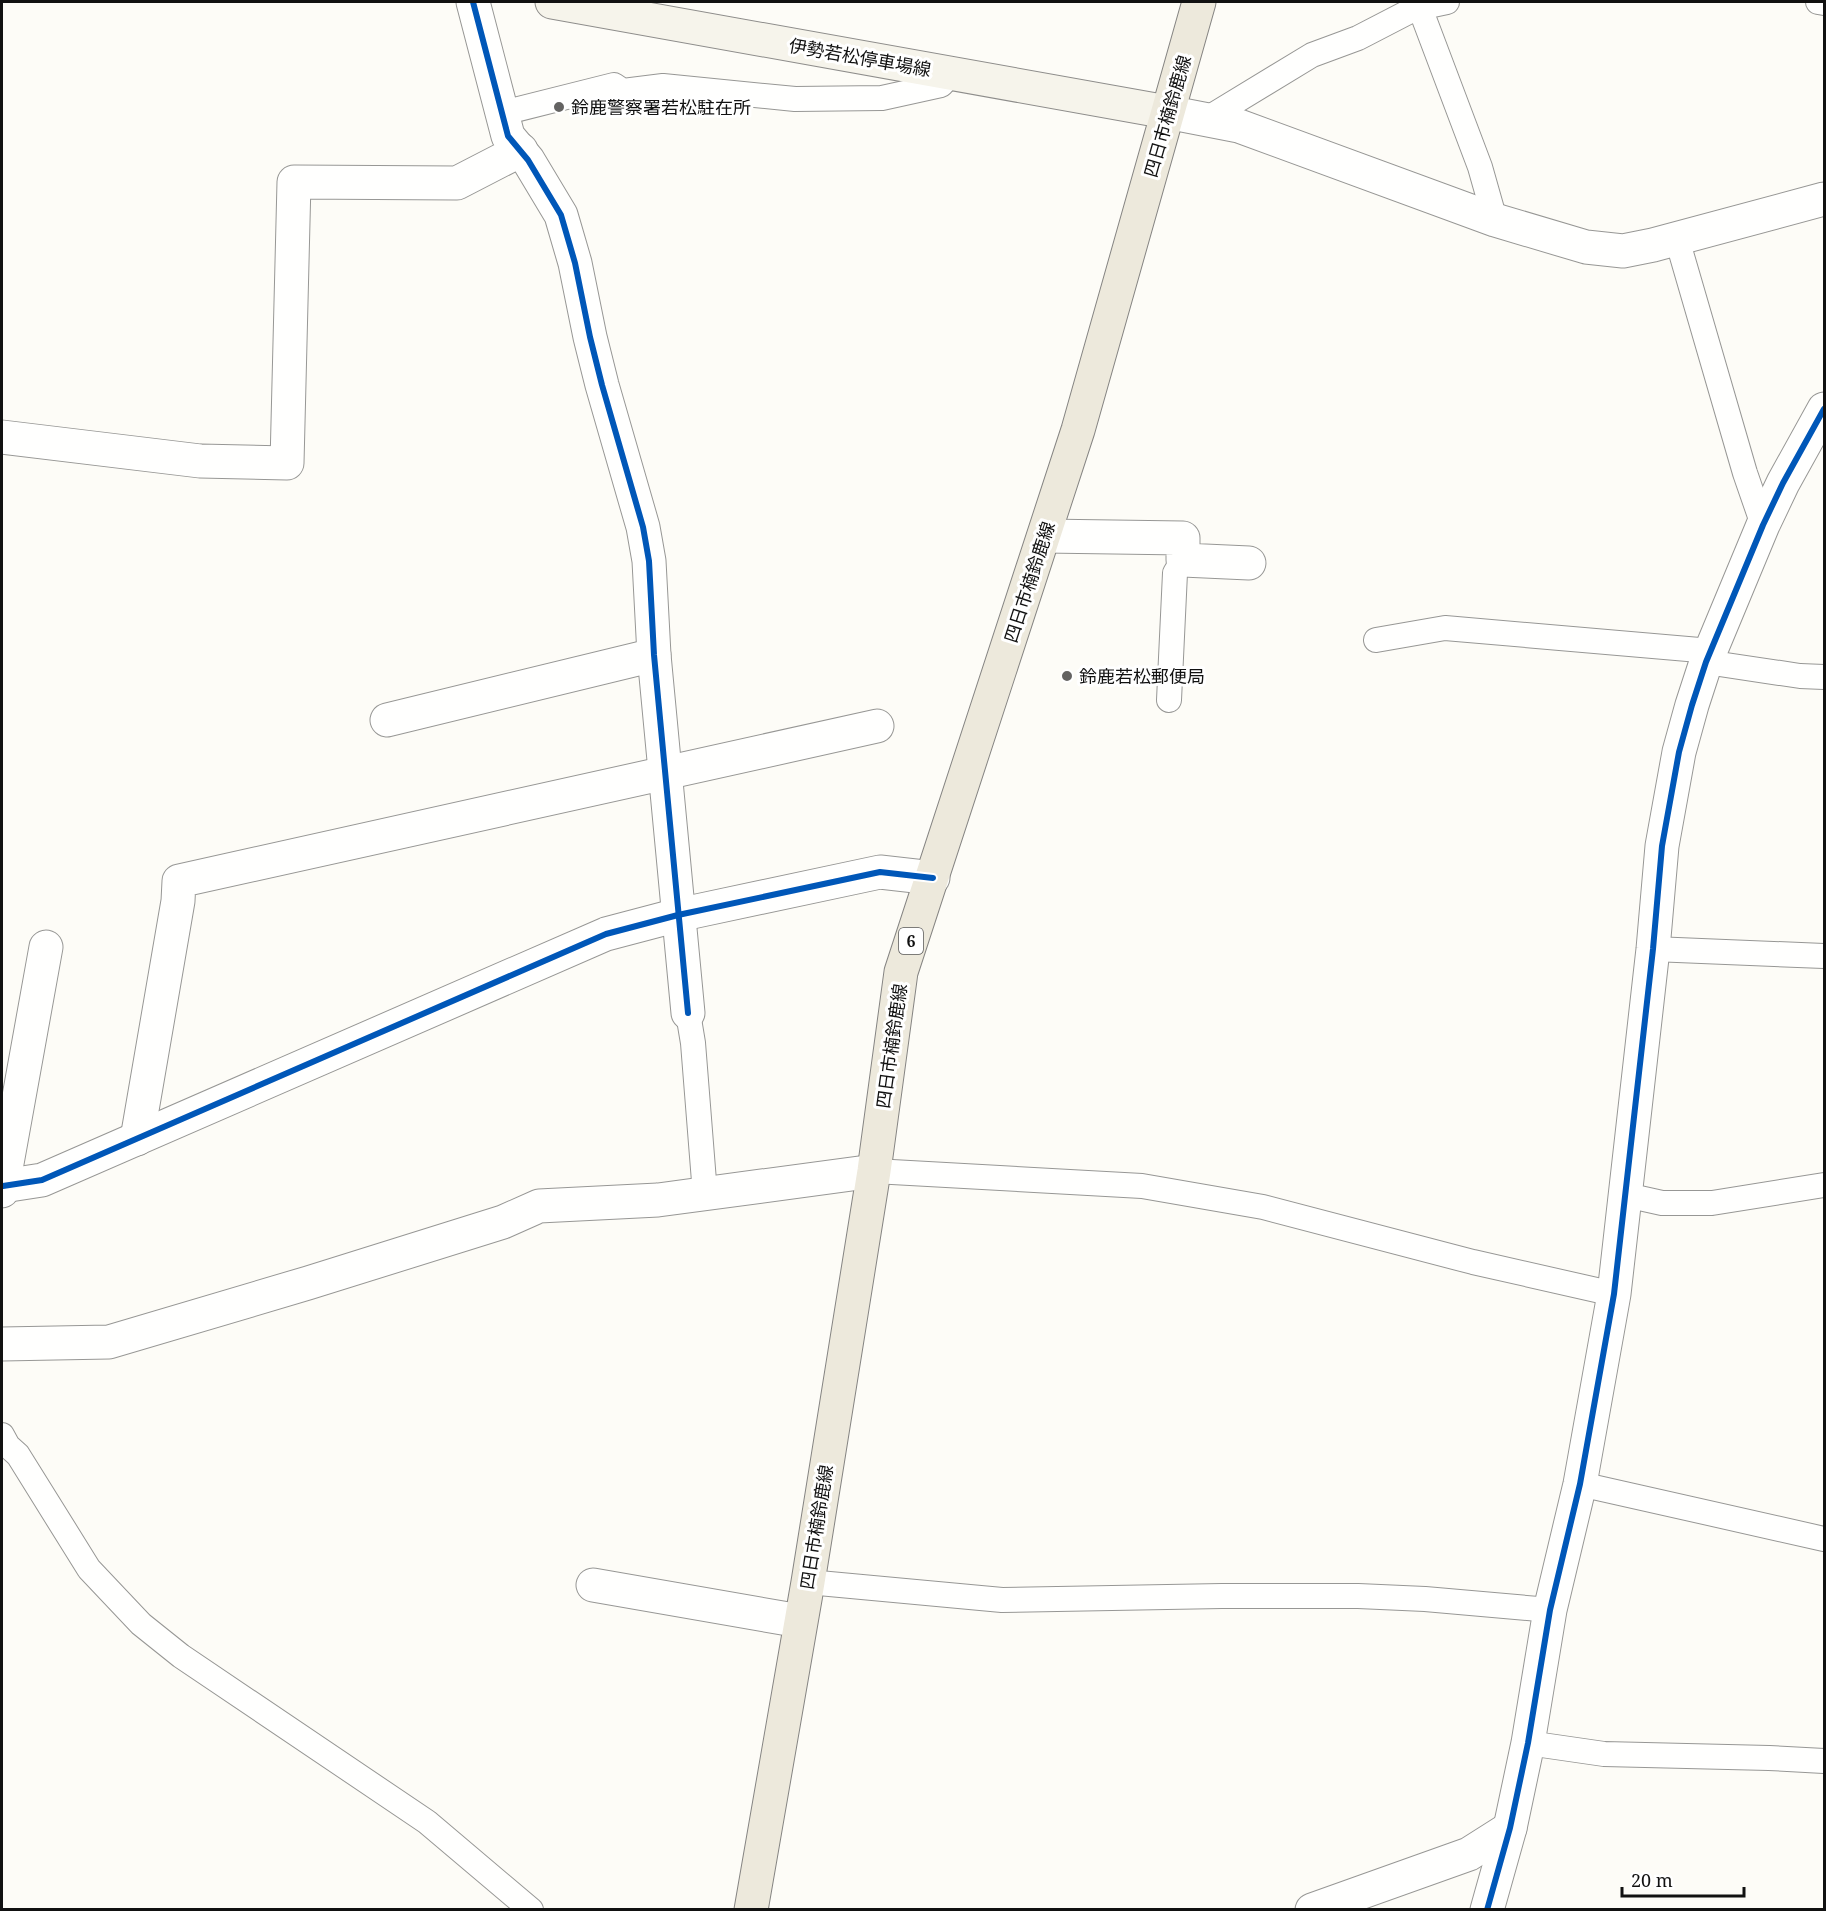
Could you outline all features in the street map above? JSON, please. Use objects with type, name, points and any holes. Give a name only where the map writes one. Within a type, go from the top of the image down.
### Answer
[{"type":"main road","name":"伊勢若松停車場線","points":[[552,2],[1167,112]]},
{"type":"main road","name":"四日市楠鈴鹿線","points":[[751,1910],[808,1582],[874,1171],[901,972],[1078,430],[1199,2]]},
{"type":"street","points":[[473,2],[508,136],[528,160],[561,215],[575,264],[592,346],[643,527],[649,561],[654,655],[688,1012]]},
{"type":"street","points":[[1167,112],[1239,126],[1495,220],[1586,247],[1623,251],[1677,239],[1824,199]]},
{"type":"street","points":[[2,437],[200,461],[287,463],[294,182],[457,183],[521,150]]},
{"type":"street","points":[[1487,1910],[1510,1828],[1528,1743],[1550,1610],[1580,1484],[1614,1294],[1653,949],[1662,846],[1677,764],[1692,705],[1709,657],[1763,525],[1783,483],[1824,409]]},
{"type":"street","points":[[1044,536],[1183,538],[1183,560],[1249,563]]},
{"type":"street","points":[[387,720],[654,655]]},
{"type":"street","points":[[137,1139],[176,912],[179,881],[877,726]]},
{"type":"street","points":[[46,947],[3,1177],[42,1180],[606,934],[678,915],[880,872],[933,878]]},
{"type":"street","points":[[2,1344],[109,1342],[503,1222],[539,1206],[658,1200],[874,1171]]},
{"type":"street","points":[[593,1585],[800,1621]]},
{"type":"street","points":[[1312,1910],[1469,1854],[1510,1828]]},
{"type":"lane","points":[[1205,120],[1312,55],[1358,38],[1415,6],[1447,2]]},
{"type":"lane","points":[[1818,2],[1824,3]]},
{"type":"lane","points":[[1415,6],[1480,167],[1495,220]]},
{"type":"lane","points":[[502,113],[614,85],[623,91],[663,86],[795,99],[882,98],[940,85],[951,74]]},
{"type":"lane","points":[[1677,239],[1745,473],[1763,525]]},
{"type":"lane","points":[[1168,700],[1175,573],[1183,560]]},
{"type":"lane","points":[[1376,640],[1445,628],[1709,657],[1800,676],[1824,677]]},
{"type":"lane","points":[[1653,949],[1824,956]]},
{"type":"lane","points":[[688,1012],[693,1043],[705,1194]]},
{"type":"lane","points":[[874,1171],[1142,1186],[1263,1208],[1473,1262],[1614,1294]]},
{"type":"lane","points":[[1626,1195],[1662,1203],[1712,1203],[1824,1185]]},
{"type":"lane","points":[[2,1435],[8,1446],[18,1455],[89,1569],[141,1624],[181,1656],[427,1821],[531,1910]]},
{"type":"lane","points":[[1580,1484],[1824,1539]]},
{"type":"lane","points":[[808,1582],[1002,1600],[1358,1596],[1425,1599],[1550,1610]]},
{"type":"lane","points":[[1528,1743],[1604,1754],[1824,1761]]},
{"type":"cycle path","points":[[473,2],[508,136],[528,160],[561,215],[575,263],[602,385],[643,527],[649,561],[654,655],[688,1013]]},
{"type":"cycle path","points":[[1487,1910],[1510,1828],[1528,1743],[1550,1610],[1580,1484],[1614,1294],[1653,949],[1662,846],[1679,752],[1706,662],[1763,525],[1783,483],[1824,409]]},
{"type":"cycle path","points":[[3,1186],[42,1180],[606,934],[678,915],[880,872],[933,878]]},
{"type":"place","name":"鈴鹿警察署若松駐在所","points":[[559,107]]},
{"type":"place","name":"鈴鹿若松郵便局","points":[[1067,676]]}]
